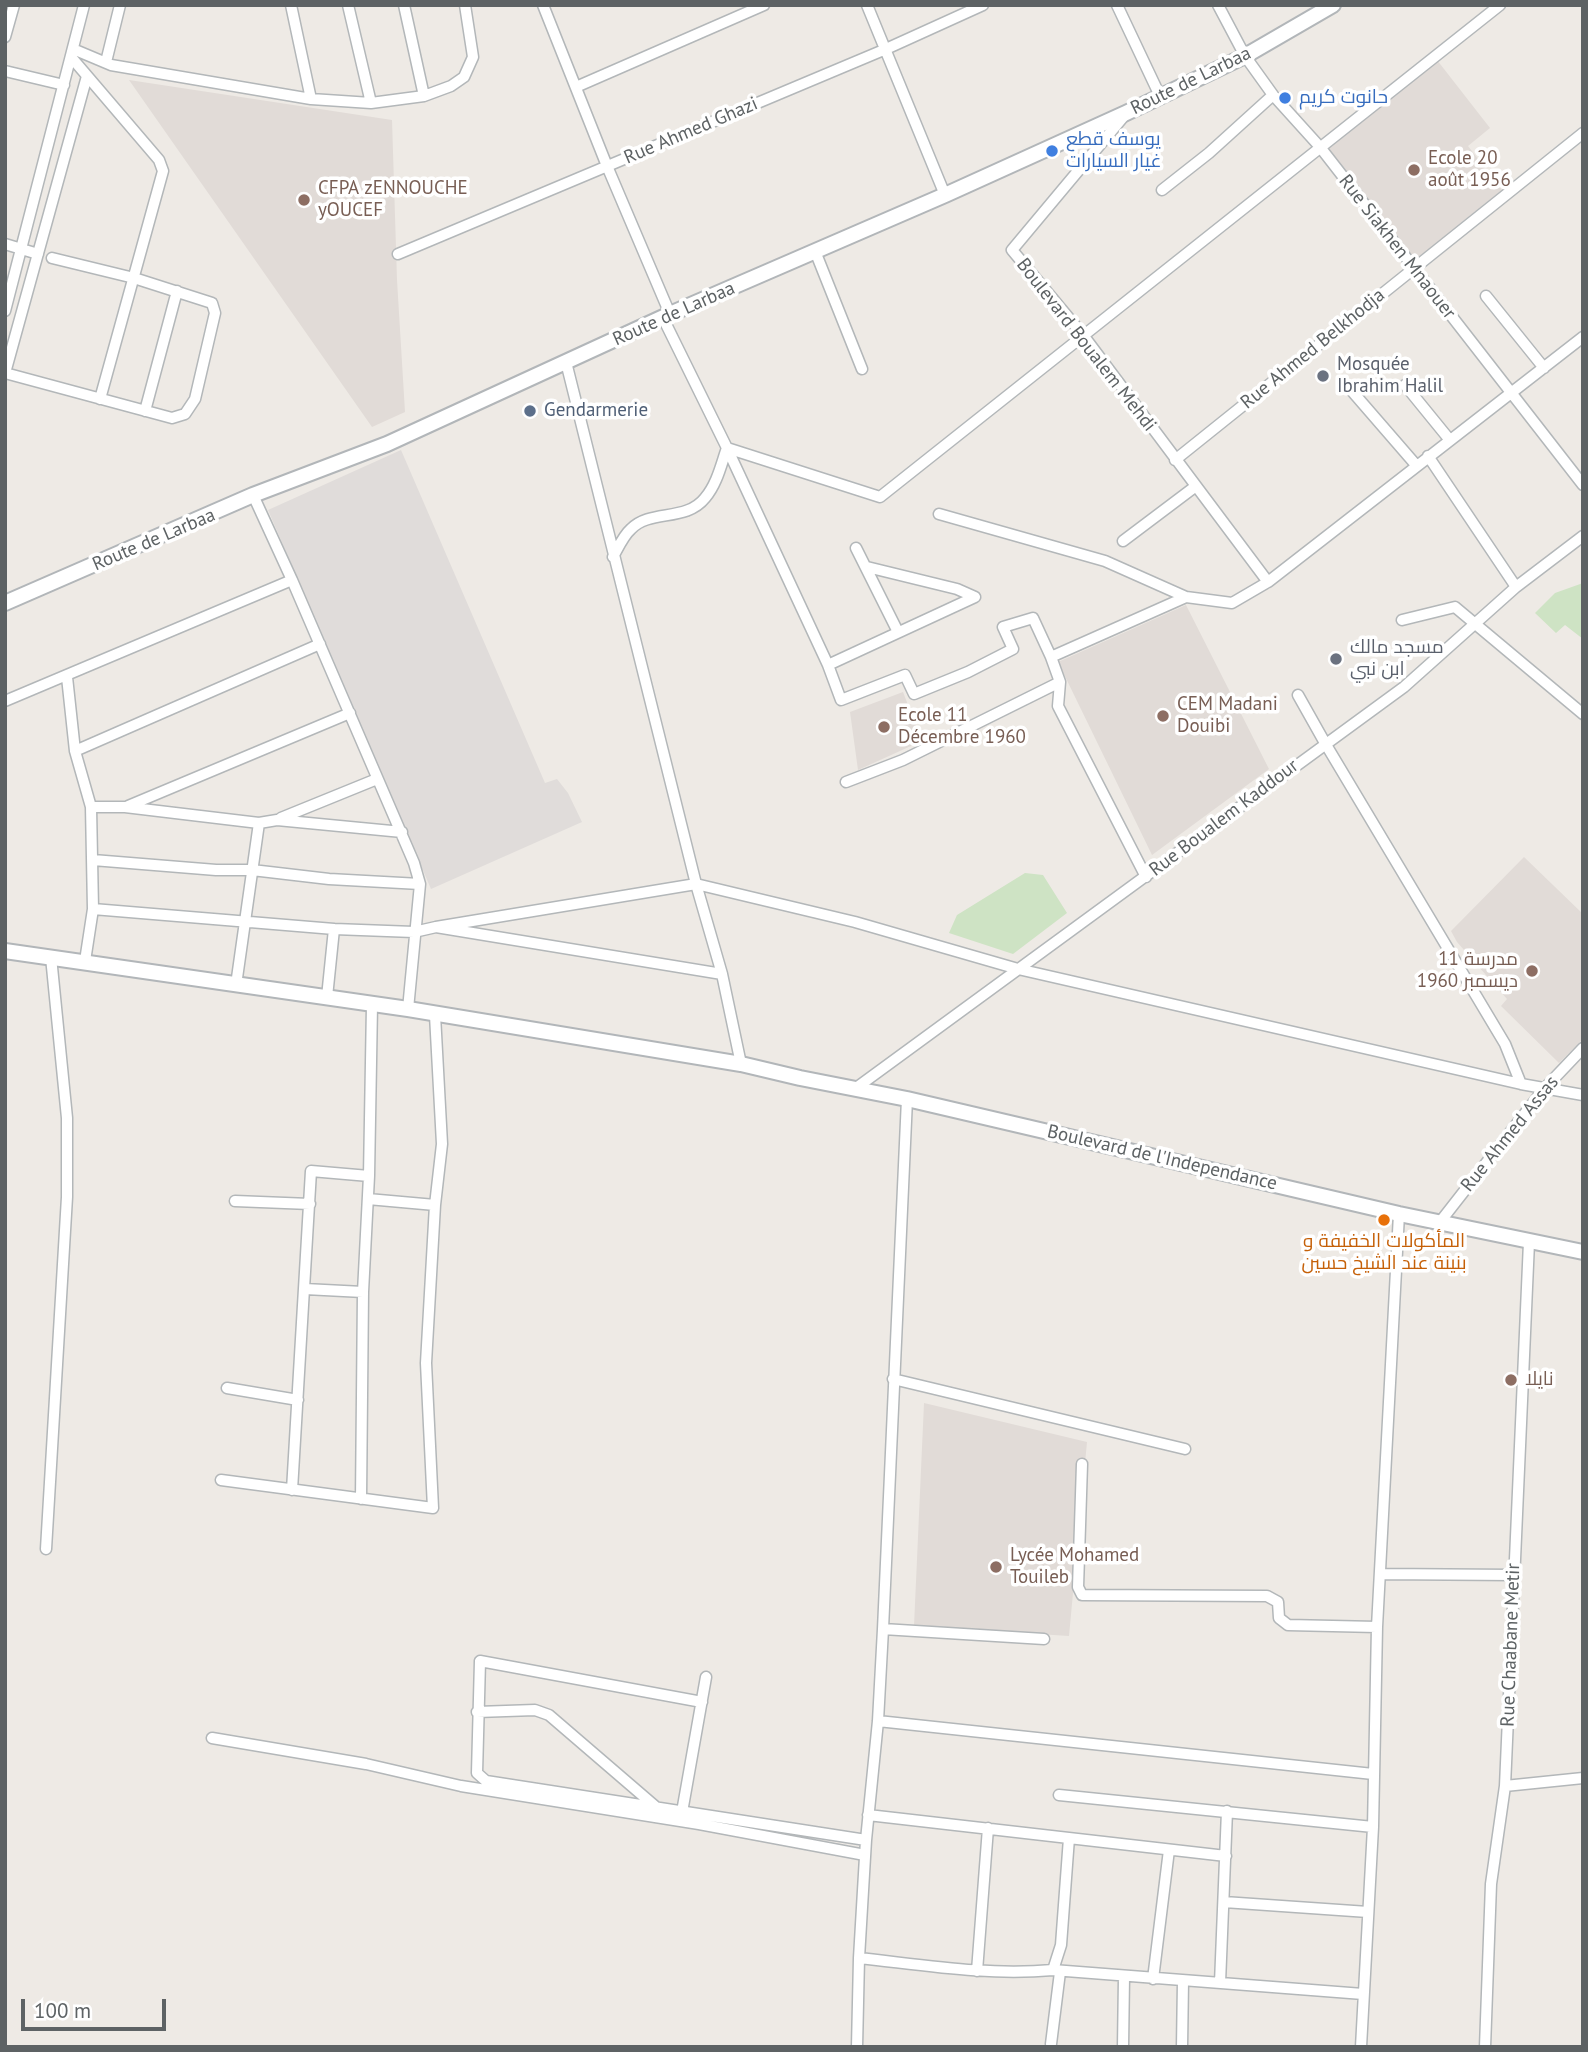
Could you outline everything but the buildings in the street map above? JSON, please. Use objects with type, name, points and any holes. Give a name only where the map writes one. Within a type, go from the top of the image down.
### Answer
[{"type":"street","points":[[5,37],[14,5]]},
{"type":"street","points":[[5,311],[85,5]]},
{"type":"street","points":[[106,62],[120,5]]},
{"type":"street","points":[[290,5],[311,99]]},
{"type":"street","points":[[348,5],[371,103]]},
{"type":"street","points":[[404,5],[424,96]]},
{"type":"street","points":[[72,53],[106,62],[311,99],[371,103],[424,96],[451,86],[464,77],[473,57],[466,5]]},
{"type":"street","points":[[543,5],[667,316],[828,665],[841,700],[905,675],[914,694],[968,672],[1013,649],[1003,627],[1033,618],[1060,682],[1058,706],[1146,877]]},
{"type":"street","points":[[576,87],[764,5]]},
{"type":"street","points":[[867,5],[945,195]]},
{"type":"street","name":"Rue Ahmed Ghazi","points":[[398,254],[886,49],[983,5]]},
{"type":"street","points":[[1117,5],[1160,96]]},
{"type":"street","name":"Rue Siakhen Mnaouer","points":[[1218,5],[1245,56],[1273,95],[1320,147],[1412,269],[1583,485]]},
{"type":"street","name":"Route de Larbaa","points":[[5,603],[253,495],[387,444],[667,316],[945,195],[1245,56],[1333,5]]},
{"type":"street","points":[[727,448],[880,497],[1500,5]]},
{"type":"street","points":[[72,53],[87,76],[163,167],[100,399]]},
{"type":"street","points":[[5,71],[64,85]]},
{"type":"street","points":[[52,258],[134,278],[210,301],[215,307],[192,406],[179,417],[172,418],[5,373],[87,76]]},
{"type":"street","points":[[1162,190],[1209,153],[1273,95]]},
{"type":"street","name":"Boulevard Boualem Mehdi","points":[[1126,113],[1012,250],[1083,335],[1268,582]]},
{"type":"street","name":"Rue Ahmed Belkhodja","points":[[1175,460],[1583,133]]},
{"type":"street","points":[[5,244],[38,254]]},
{"type":"street","points":[[814,251],[862,369]]},
{"type":"street","points":[[145,411],[177,291]]},
{"type":"street","points":[[1486,296],[1544,368]]},
{"type":"street","points":[[939,514],[1105,561],[1186,597],[1233,603],[1268,582],[1583,337]]},
{"type":"street","points":[[566,362],[696,884],[722,974],[741,1063]]},
{"type":"street","points":[[1405,385],[1449,439]]},
{"type":"street","points":[[1351,390],[1416,465]]},
{"type":"street","points":[[613,557],[629,530],[639,522],[691,510],[705,499],[714,484],[727,448]]},
{"type":"street","points":[[1428,456],[1516,586]]},
{"type":"street","points":[[1123,541],[1196,486]]},
{"type":"street","points":[[253,495],[402,832],[420,884],[408,1009]]},
{"type":"street","name":"Rue Boualem Kaddour","points":[[856,1088],[1404,687],[1516,586],[1583,536]]},
{"type":"street","points":[[856,548],[898,632]]},
{"type":"street","points":[[828,665],[975,597],[957,589],[867,567]]},
{"type":"street","points":[[5,701],[292,580]]},
{"type":"street","points":[[1051,657],[1186,597]]},
{"type":"street","points":[[1402,620],[1455,607],[1583,714]]},
{"type":"street","points":[[75,751],[320,644]]},
{"type":"street","points":[[67,677],[75,751],[91,807],[93,909],[86,961]]},
{"type":"street","points":[[846,782],[903,760],[1060,682]]},
{"type":"street","points":[[1298,695],[1505,1044],[1521,1084]]},
{"type":"street","points":[[125,807],[350,713]]},
{"type":"street","points":[[91,807],[125,807],[259,823],[277,820],[377,779]]},
{"type":"street","points":[[277,820],[402,832]]},
{"type":"street","points":[[236,985],[259,823]]},
{"type":"street","points":[[93,860],[420,884]]},
{"type":"street","points":[[93,909],[334,929],[414,932],[696,884],[855,922],[1018,969],[1521,1084],[1583,1095]]},
{"type":"street","points":[[436,927],[722,974]]},
{"type":"street","points":[[327,997],[334,929]]},
{"type":"street","name":"Boulevard de l'Independance","points":[[5,951],[408,1009],[741,1063],[1399,1214],[1583,1252]]},
{"type":"street","points":[[46,1549],[67,1184],[67,1118],[51,957]]},
{"type":"street","points":[[361,1499],[363,1292],[369,1177],[372,1005]]},
{"type":"street","points":[[221,1480],[433,1508],[426,1363],[435,1205],[442,1144],[435,1015]]},
{"type":"street","name":"Rue Ahmed Assas","points":[[1440,1222],[1544,1089],[1583,1048]]},
{"type":"street","points":[[857,2047],[865,1855],[878,1721],[883,1629],[907,1099]]},
{"type":"street","points":[[292,1490],[311,1171],[369,1177]]},
{"type":"street","points":[[368,1199],[435,1205]]},
{"type":"street","points":[[235,1201],[310,1204]]},
{"type":"street","points":[[1361,2047],[1373,1827],[1377,1627],[1399,1214]]},
{"type":"street","name":"Rue Chaabane Metir","points":[[1485,2047],[1491,1884],[1505,1786],[1529,1242]]},
{"type":"street","points":[[305,1289],[363,1292]]},
{"type":"street","points":[[893,1379],[1185,1449]]},
{"type":"street","points":[[227,1388],[298,1400]]},
{"type":"street","points":[[1082,1464],[1078,1587],[1082,1595],[1267,1596],[1278,1602],[1279,1618],[1288,1625],[1377,1627]]},
{"type":"street","points":[[1380,1574],[1514,1575]]},
{"type":"street","points":[[883,1629],[1044,1639]]},
{"type":"street","points":[[702,1702],[481,1661],[477,1712],[477,1773],[482,1779],[866,1840]]},
{"type":"street","points":[[682,1812],[706,1678]]},
{"type":"street","points":[[477,1712],[535,1710],[548,1715],[657,1807]]},
{"type":"street","points":[[878,1721],[1373,1774]]},
{"type":"street","points":[[212,1738],[366,1764],[461,1786],[699,1824],[865,1855]]},
{"type":"street","points":[[1505,1786],[1583,1778]]},
{"type":"street","points":[[1059,1795],[1373,1827]]},
{"type":"street","points":[[1220,1983],[1227,1811]]},
{"type":"street","points":[[868,1815],[1226,1856]]},
{"type":"street","points":[[977,1971],[988,1828]]},
{"type":"street","points":[[1051,2044],[1069,1838]]},
{"type":"street","points":[[1153,1979],[1169,1850]]},
{"type":"street","points":[[1224,1902],[1368,1912]]},
{"type":"street","points":[[859,1958],[977,1971],[1057,1971],[1363,1994]]},
{"type":"street","points":[[1123,2047],[1124,1977]]},
{"type":"street","points":[[1182,1981],[1182,2047]]},
{"type":"shaded area","name":"Ecole 20 août 1956","points":[[1437,60],[1490,128],[1468,146],[1502,190],[1415,260],[1325,149]]},
{"type":"shaded area","name":"CFPA zENNOUCHE yOUCEF","points":[[129,80],[392,120],[397,280],[405,412],[372,427]]},
{"type":"shaded area","points":[[401,450],[545,783],[557,779],[568,793],[582,822],[431,889],[268,510]]},
{"type":"shaded area","name":"CEM Madani Douibi","points":[[1186,605],[1269,769],[1152,855],[1058,662]]},
{"type":"shaded area","name":"Ecole 11 Décembre 1960","points":[[903,692],[922,741],[858,770],[850,712]]},
{"type":"shaded area","name":"مدرسة 11 ديسمبر 1960","points":[[1524,857],[1583,914],[1583,1039],[1559,1063],[1501,1006],[1507,999],[1457,942],[1451,931]]},
{"type":"shaded area","name":"Lycée Mohamed Touileb","points":[[924,1403],[1087,1442],[1069,1636],[914,1626]]},
{"type":"green space","points":[[1583,583],[1583,639],[1565,625],[1556,633],[1535,613],[1555,593]]},
{"type":"green space","points":[[1025,873],[1043,875],[1067,913],[1013,954],[949,933],[957,915]]},
{"type":"place","name":"حانوت كريم","points":[[1285,98]]},
{"type":"place","name":"يوسف قطع غيار السيارات","points":[[1052,151]]},
{"type":"place","name":"Ecole 20 août 1956","points":[[1414,170]]},
{"type":"place","name":"CFPA zENNOUCHE yOUCEF","points":[[304,200]]},
{"type":"place","name":"Mosquée Ibrahim Halil","points":[[1323,376]]},
{"type":"place","name":"Gendarmerie","points":[[530,411]]},
{"type":"place","name":"مسجد مالك ابن نبي","points":[[1336,659]]},
{"type":"place","name":"CEM Madani Douibi","points":[[1163,716]]},
{"type":"place","name":"Ecole 11 Décembre 1960","points":[[884,727]]},
{"type":"place","name":"مدرسة 11 ديسمبر 1960","points":[[1532,971]]},
{"type":"place","name":"المأكولات الخفيفة و بنينة عند الشيخ حسين","points":[[1384,1220]]},
{"type":"place","name":"نايلا","points":[[1511,1380]]},
{"type":"place","name":"Lycée Mohamed Touileb","points":[[996,1567]]}]
